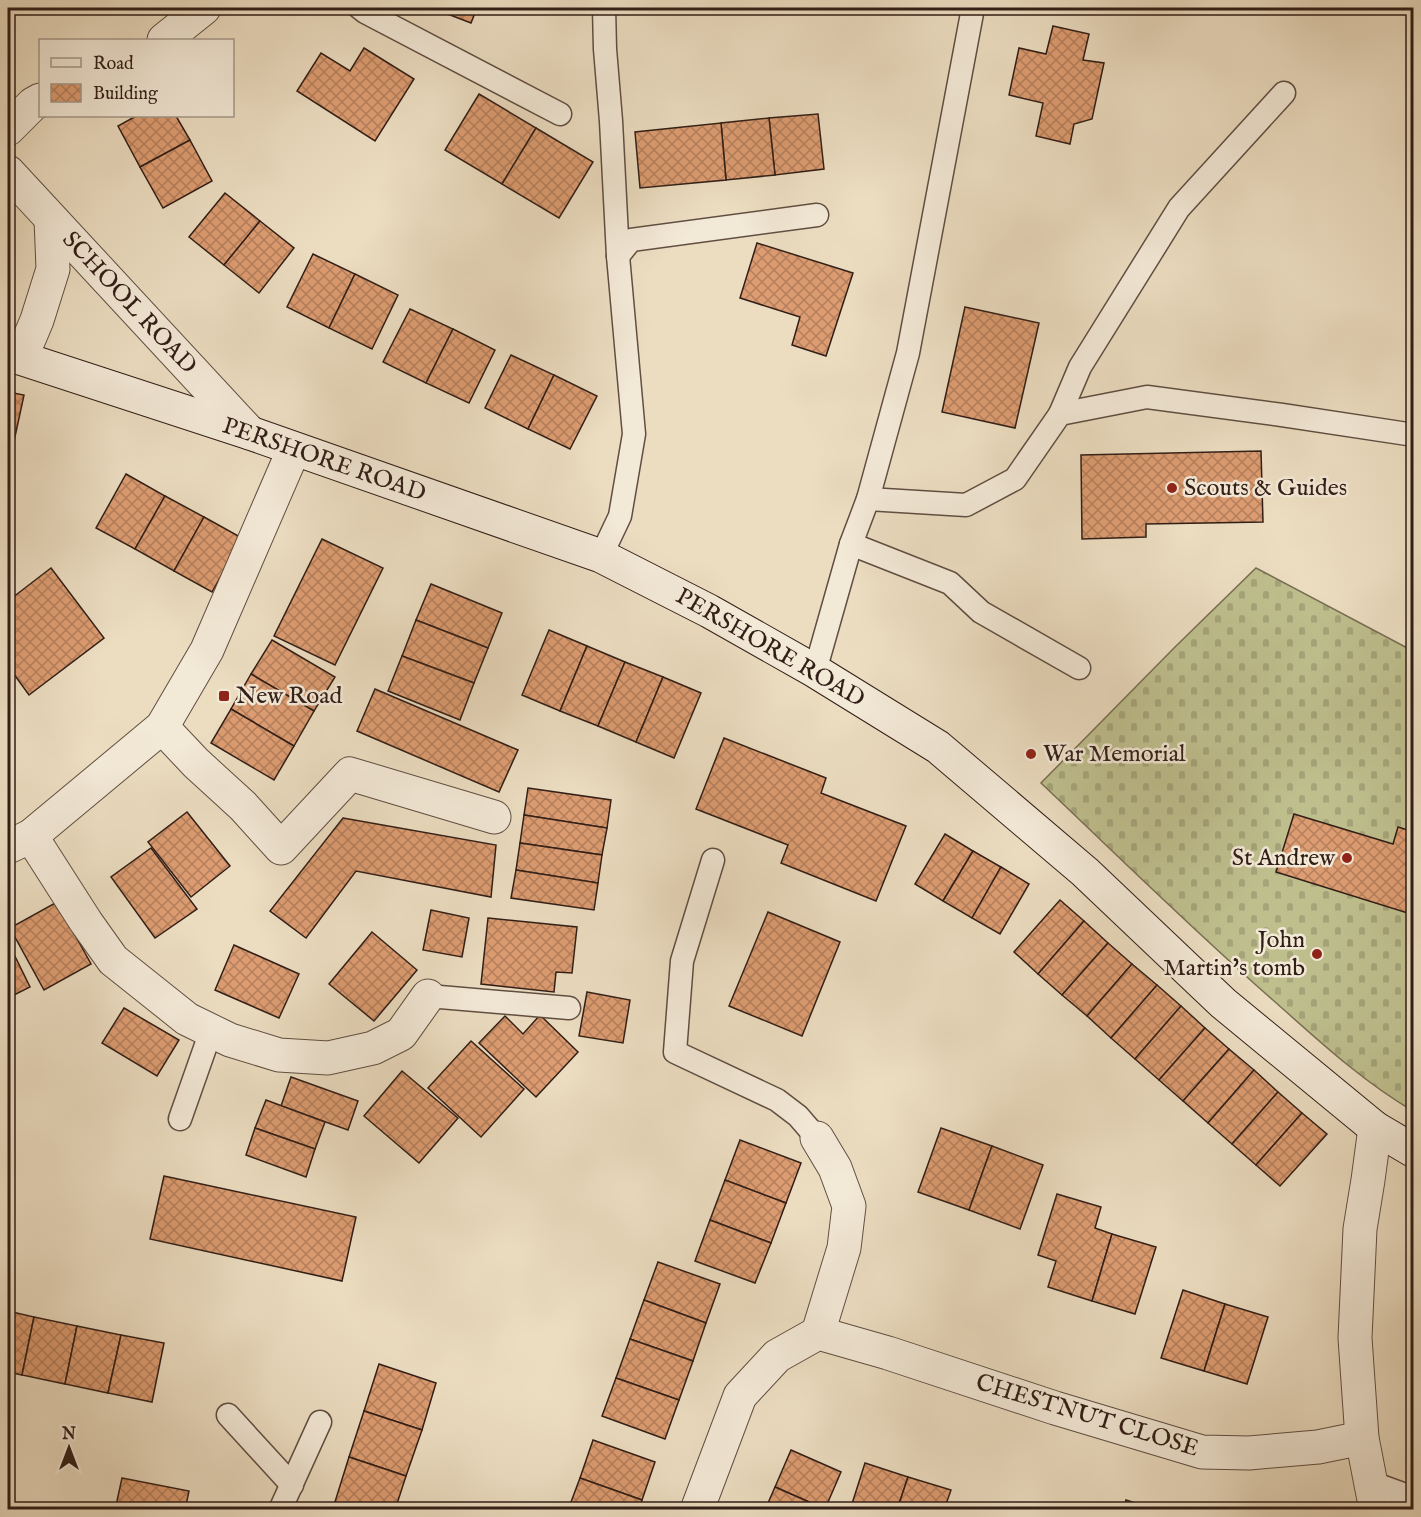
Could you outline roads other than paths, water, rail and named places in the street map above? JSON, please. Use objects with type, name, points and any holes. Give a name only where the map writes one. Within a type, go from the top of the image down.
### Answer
[{"type":"street","points":[[165,39],[204,8]]},
{"type":"street","points":[[8,129],[39,101]]},
{"type":"street","name":"SCHOOL ROAD","points":[[8,172],[250,433]]},
{"type":"street","points":[[14,356],[37,320],[53,269],[51,219]]},
{"type":"street","name":"PERSHORE ROAD","points":[[14,356],[250,433],[600,555],[709,611],[815,671],[938,747],[1085,872],[1223,1004],[1376,1128],[1413,1151]]},
{"type":"street","points":[[294,449],[207,650],[162,727],[19,841],[86,922],[113,960],[187,1019],[230,1040],[279,1055],[328,1058],[373,1048],[401,1034],[428,996]]},
{"type":"street","points":[[162,727],[196,763],[243,806],[281,848],[350,774],[494,817]]},
{"type":"street","points":[[1373,1496],[1362,1438],[1356,1338],[1360,1229],[1376,1128]]},
{"type":"street","points":[[697,1509],[740,1396],[777,1356],[818,1333],[844,1248],[849,1206],[835,1168],[817,1138]]},
{"type":"street","name":"CHESTNUT CLOSE","points":[[818,1333],[1202,1452],[1249,1453],[1284,1450],[1318,1447],[1362,1438]]},
{"type":"lane","points":[[360,8],[560,114]]},
{"type":"lane","points":[[600,555],[620,516],[634,434],[618,256],[604,8]]},
{"type":"lane","points":[[815,671],[851,544],[868,499],[908,353],[973,8]]},
{"type":"lane","points":[[868,499],[966,505],[1015,479],[1060,414],[1080,367],[1179,208],[1284,93]]},
{"type":"lane","points":[[618,256],[631,240],[817,214]]},
{"type":"lane","points":[[1060,414],[1147,398],[1413,435]]},
{"type":"lane","points":[[851,544],[950,583],[981,612],[1079,668]]},
{"type":"lane","points":[[713,860],[682,961],[675,1052],[777,1100],[798,1116],[817,1138]]},
{"type":"lane","points":[[428,996],[568,1008]]},
{"type":"lane","points":[[180,1119],[212,1031]]},
{"type":"lane","points":[[228,1415],[292,1485]]},
{"type":"lane","points":[[280,1509],[320,1422]]},
{"type":"lane","points":[[1373,1496],[1413,1498]]},
{"type":"place","name":"Scouts & Guides","points":[[1172,488]]},
{"type":"place","name":"New Road","points":[[224,696]]},
{"type":"place","name":"War Memorial","points":[[1031,754]]},
{"type":"place","name":"St Andrew","points":[[1347,858]]},
{"type":"place","name":"John Martin's tomb","points":[[1317,954]]}]
